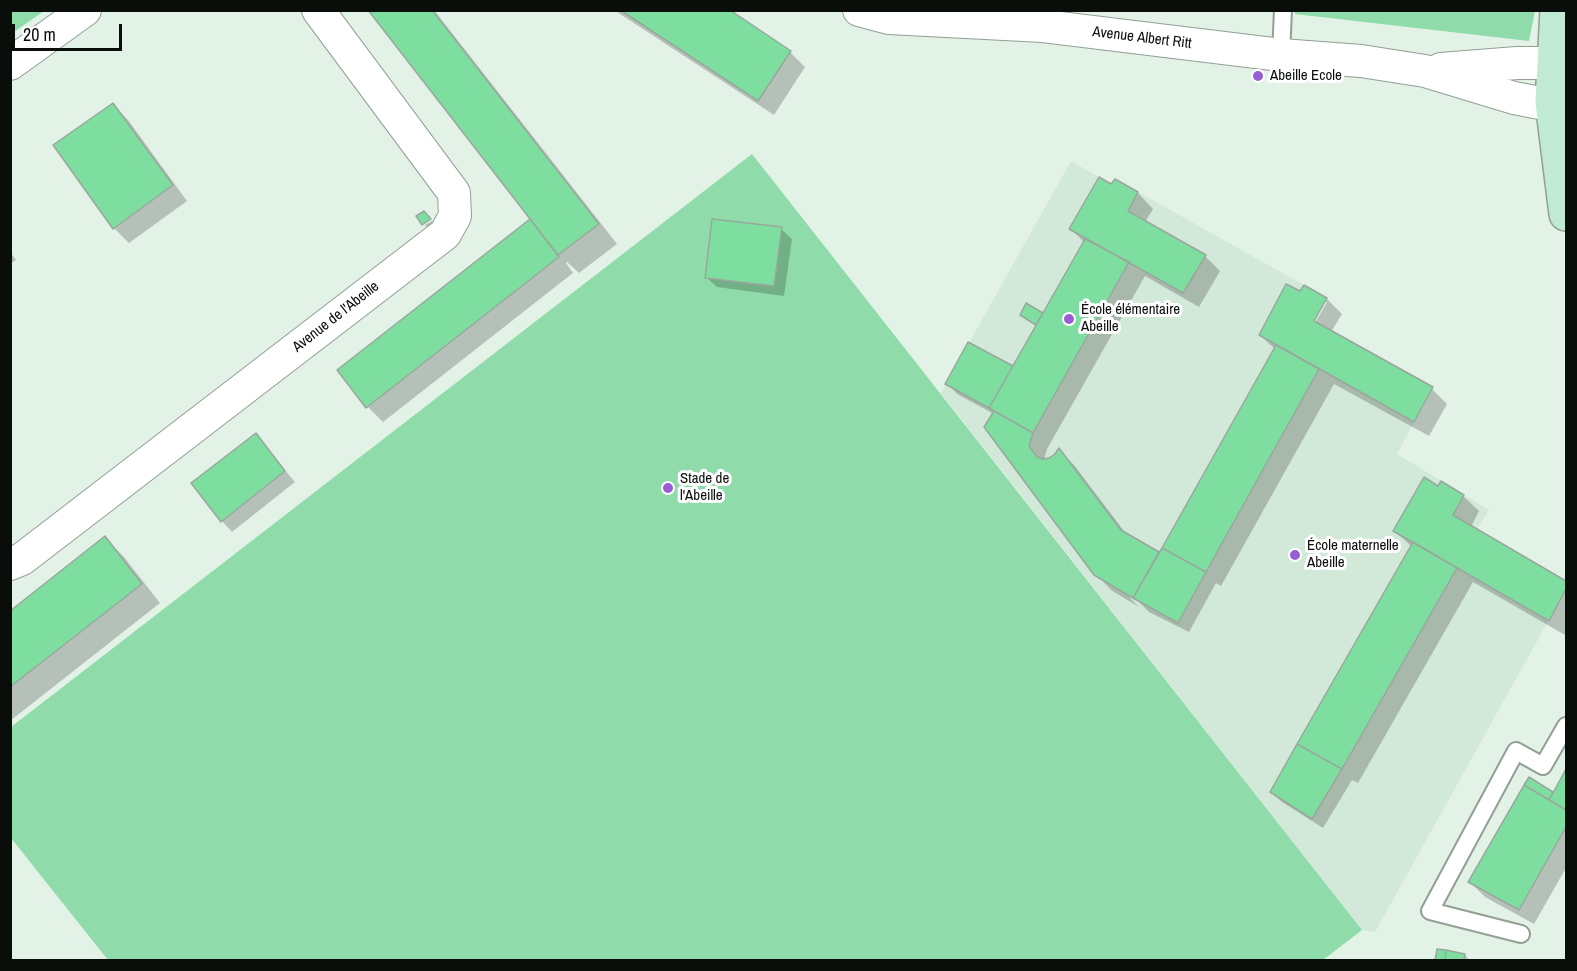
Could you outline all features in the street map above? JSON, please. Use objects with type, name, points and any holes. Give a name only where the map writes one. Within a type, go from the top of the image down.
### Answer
[{"type":"main road","points":[[1557,10],[1559,101],[1566,214]]},
{"type":"street","points":[[10,64],[86,10]]},
{"type":"street","name":"Avenue de l'Abeille","points":[[10,564],[22,560],[445,234],[454,216],[454,193],[318,10]]},
{"type":"street","name":"Avenue Albert Ritt","points":[[859,10],[889,18],[1043,26],[1281,55],[1361,61],[1425,70],[1514,98],[1540,103],[1559,101]]},
{"type":"street","name":"Avenue Albert Ritt","points":[[1425,70],[1517,63],[1559,66]]},
{"type":"lane","points":[[1281,55],[1283,10]]},
{"type":"lane","points":[[1521,934],[1430,910],[1516,751],[1543,766],[1566,726]]},
{"type":"shaded area","name":"École maternelle Abeille","points":[[1071,161],[1111,184],[1115,179],[1327,298],[1315,321],[1433,387],[1397,454],[1489,510],[1477,529],[1566,581],[1566,589],[1375,932],[1362,930],[941,393]]},
{"type":"green space","points":[[11,10],[44,10],[44,11],[11,34]]},
{"type":"green space","points":[[1535,10],[1529,41],[1295,14],[1295,11]]},
{"type":"green space","name":"Stade de l'Abeille","points":[[752,154],[1362,930],[1323,960],[108,960],[11,838],[11,727]]},
{"type":"building","points":[[368,10],[432,10],[599,224],[558,255]]},
{"type":"building","points":[[620,10],[730,10],[791,51],[758,101]]},
{"type":"building","points":[[113,103],[173,185],[113,229],[53,145]]},
{"type":"building","points":[[1099,177],[1111,184],[1115,179],[1138,192],[1128,211],[1206,255],[1183,293],[1069,229]]},
{"type":"building","points":[[424,211],[431,219],[422,225],[416,216]]},
{"type":"building","points":[[530,219],[559,257],[366,408],[337,370]]},
{"type":"building","points":[[712,219],[782,227],[774,286],[705,278]]},
{"type":"building","points":[[1085,239],[1129,262],[1033,433],[989,408]]},
{"type":"building","points":[[1286,284],[1300,291],[1304,285],[1327,298],[1314,321],[1433,387],[1414,422],[1259,335]]},
{"type":"building","points":[[1026,303],[1043,313],[1036,325],[1020,315]]},
{"type":"building","points":[[968,342],[1013,366],[989,408],[945,384]]},
{"type":"building","points":[[1276,345],[1319,369],[1206,572],[1162,548]]},
{"type":"building","points":[[994,411],[1033,433],[1029,446],[1037,457],[1049,458],[1059,448],[1121,530],[1159,552],[1133,598],[1094,575],[984,427]]},
{"type":"building","points":[[256,433],[285,471],[221,522],[191,483]]},
{"type":"building","points":[[1424,477],[1438,486],[1441,481],[1464,495],[1453,515],[1566,581],[1566,589],[1549,621],[1393,531]]},
{"type":"building","points":[[105,536],[142,584],[10,687],[10,611]]},
{"type":"building","points":[[1413,542],[1457,568],[1342,769],[1297,744]]},
{"type":"building","points":[[1162,548],[1206,572],[1178,623],[1133,598]]},
{"type":"building","points":[[1297,744],[1342,769],[1312,819],[1270,792]]},
{"type":"building","points":[[1566,769],[1566,810],[1549,800]]},
{"type":"building","points":[[1529,777],[1553,792],[1549,800],[1524,785]]},
{"type":"building","points":[[1524,785],[1566,810],[1566,827],[1519,910],[1468,882]]},
{"type":"building","points":[[1437,949],[1446,950],[1445,960],[1435,960]]},
{"type":"building","points":[[1446,950],[1465,954],[1464,960],[1445,960]]},
{"type":"place","name":"Abeille Ecole","points":[[1258,76]]},
{"type":"place","name":"École élémentaire Abeille","points":[[1069,319]]},
{"type":"place","name":"Stade de l'Abeille","points":[[668,488]]},
{"type":"place","name":"École maternelle Abeille","points":[[1295,555]]}]
